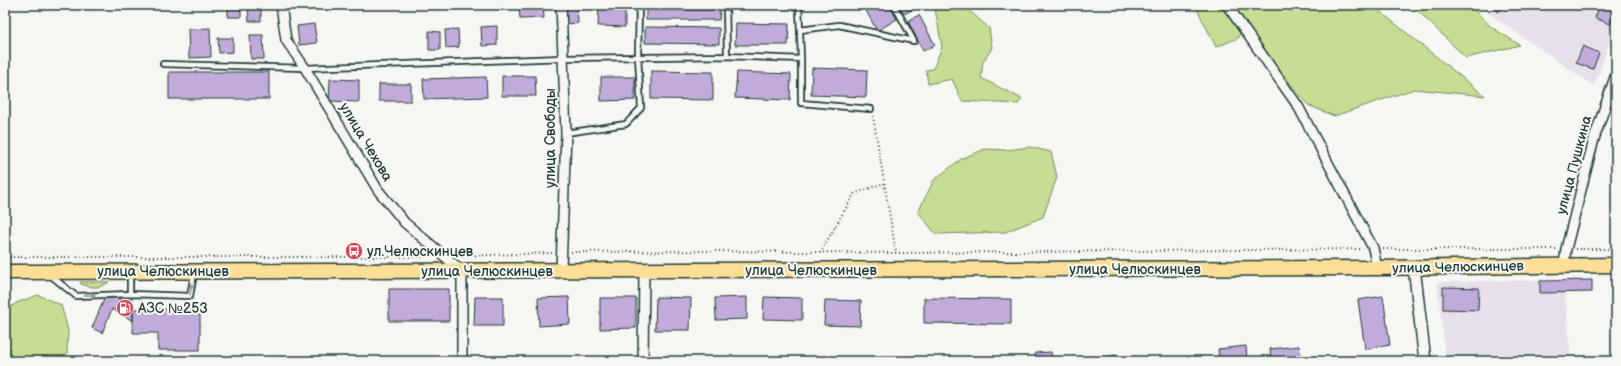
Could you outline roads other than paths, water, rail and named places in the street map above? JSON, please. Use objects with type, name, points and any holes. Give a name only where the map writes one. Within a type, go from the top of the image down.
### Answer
[{"type":"main road","name":"улица Челюскинцев","points":[[5,272],[1377,268],[1616,265]]},
{"type":"street","name":"улица Чехова","points":[[281,5],[286,40],[305,68],[378,190],[405,222],[462,271]]},
{"type":"street","name":"улица Свободы","points":[[561,5],[566,133],[561,270]]},
{"type":"street","points":[[1227,5],[1298,106],[1374,248],[1377,268]]},
{"type":"street","name":"улица Пушкина","points":[[1564,265],[1566,249],[1594,139],[1616,74]]},
{"type":"street","points":[[1414,267],[1425,361]]},
{"type":"street","points":[[462,271],[462,361]]},
{"type":"street","points":[[643,361],[644,271]]},
{"type":"lane","points":[[566,133],[626,124],[641,108],[638,56],[639,5]]},
{"type":"lane","points":[[726,5],[727,56]]},
{"type":"lane","points":[[786,5],[799,6],[801,103],[871,109]]},
{"type":"lane","points":[[800,30],[839,25],[914,41],[894,5]]},
{"type":"lane","points":[[163,64],[305,68],[638,56],[727,56],[801,59]]},
{"type":"lane","points":[[130,271],[130,294]]},
{"type":"lane","points":[[46,272],[76,296],[130,294],[190,296],[194,271]]},
{"type":"place","name":"ул.Челюскинцев","points":[[354,251]]},
{"type":"place","name":"АЗС №253","points":[[125,308]]}]
